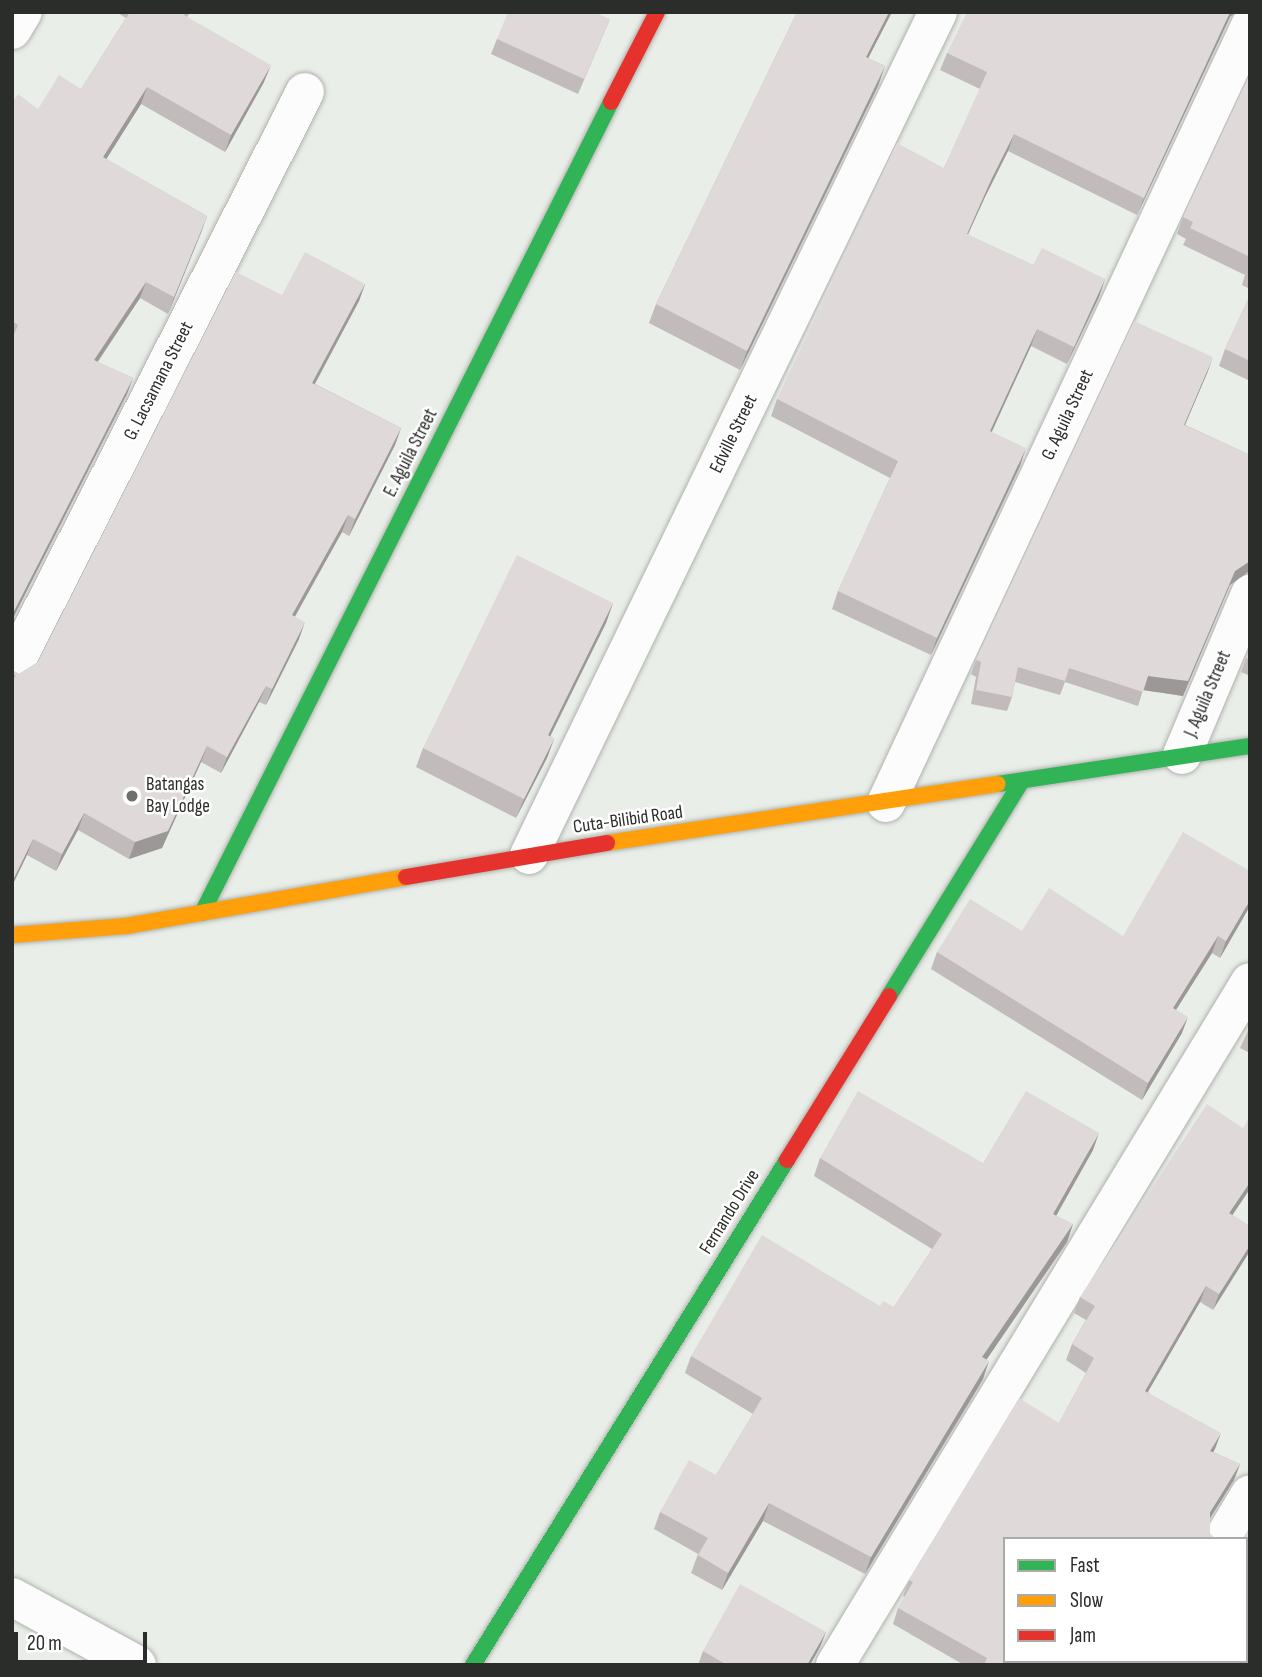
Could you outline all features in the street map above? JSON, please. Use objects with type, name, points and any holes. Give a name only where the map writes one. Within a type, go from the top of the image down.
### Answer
[{"type":"street","points":[[12,30],[23,12]]},
{"type":"street","name":"E. Aguila Street","points":[[202,913],[657,12]]},
{"type":"street","name":"Edville Street","points":[[529,855],[938,12]]},
{"type":"street","name":"G. Aguila Street","points":[[886,803],[1250,26]]},
{"type":"street","name":"G. Lacsamana Street","points":[[12,669],[305,92]]},
{"type":"street","name":"J. Aguila Street","points":[[1182,755],[1250,594]]},
{"type":"street","name":"Cuta-Bilibid Road","points":[[12,935],[202,913],[529,855],[1250,746]]},
{"type":"street","name":"Fernando Drive","points":[[473,1665],[1022,781]]},
{"type":"street","points":[[835,1665],[1250,982]]},
{"type":"street","points":[[1224,1537],[1250,1494]]},
{"type":"street","points":[[12,1597],[98,1656],[137,1665]]},
{"type":"building","points":[[130,12],[186,12],[184,15],[271,65],[231,135],[147,87],[103,157],[207,216],[174,297],[146,282],[94,360],[133,378],[12,615],[12,339],[18,325],[12,321],[12,103],[18,94],[38,109],[59,75],[81,89]]},
{"type":"building","points":[[508,12],[594,12],[610,19],[584,79],[497,39]]},
{"type":"building","points":[[797,12],[889,12],[866,57],[885,66],[747,351],[656,304]]},
{"type":"building","points":[[967,12],[1230,12],[1144,198],[1014,134],[991,180],[967,234],[1033,265],[1042,248],[1105,279],[1074,347],[1037,329],[990,431],[1026,448],[937,638],[838,591],[898,461],[777,399],[897,143],[944,168],[987,72],[947,53]]},
{"type":"building","points":[[1250,74],[1250,257],[1190,228],[1193,222],[1183,217]]},
{"type":"building","points":[[305,252],[365,284],[312,383],[401,428],[355,519],[348,515],[292,615],[305,622],[272,689],[266,686],[227,757],[207,746],[168,831],[135,842],[84,813],[62,854],[33,839],[12,880],[12,682],[16,675],[12,674],[12,670],[19,674],[38,662],[236,272],[282,295]]},
{"type":"building","points":[[1250,295],[1250,361],[1225,349]]},
{"type":"building","points":[[1134,321],[1213,357],[1184,425],[1250,455],[1250,561],[1235,571],[1188,681],[1148,676],[1143,692],[1069,668],[1065,681],[1018,667],[1012,697],[976,690],[981,662],[976,660]]},
{"type":"building","points":[[517,555],[613,603],[548,735],[554,739],[524,799],[423,748]]},
{"type":"building","points":[[1183,832],[1250,871],[1250,900],[1226,941],[1218,936],[1173,1008],[1188,1017],[1148,1083],[937,952],[970,899],[1022,931],[1049,888],[1123,936]]},
{"type":"building","points":[[858,1091],[983,1163],[1026,1091],[1099,1133],[1053,1214],[1073,1224],[982,1357],[989,1361],[871,1557],[769,1503],[728,1573],[698,1555],[708,1538],[660,1512],[689,1460],[716,1475],[762,1398],[691,1356],[762,1235],[880,1306],[883,1301],[894,1307],[942,1234],[820,1158]]},
{"type":"building","points":[[1207,1104],[1243,1128],[1250,1116],[1250,1182],[1229,1213],[1250,1226],[1250,1245],[1219,1294],[1206,1286],[1145,1391],[1221,1433],[1210,1451],[1240,1464],[1210,1512],[1210,1533],[1213,1537],[1003,1537],[1003,1663],[1117,1663],[984,1665],[987,1658],[898,1608],[913,1582],[909,1580],[1019,1398],[1059,1423],[1094,1358],[1072,1344],[1095,1306],[1080,1297]]},
{"type":"building","points":[[1250,1527],[1250,1654],[1248,1537],[1243,1537]]},
{"type":"building","points":[[740,1584],[826,1632],[807,1665],[727,1665],[703,1651]]},
{"type":"traffic: fast","points":[[202,913],[611,102]]},
{"type":"traffic: fast","points":[[998,784],[1250,746]]},
{"type":"traffic: fast","points":[[889,996],[1022,781]]},
{"type":"traffic: fast","points":[[473,1665],[787,1160]]},
{"type":"traffic: slow","points":[[607,843],[998,784]]},
{"type":"traffic: slow","points":[[12,935],[126,926],[406,877]]},
{"type":"traffic: jam","points":[[611,102],[657,12]]},
{"type":"traffic: jam","points":[[406,877],[607,843]]},
{"type":"traffic: jam","points":[[787,1160],[889,996]]},
{"type":"place","name":"Batangas Bay Lodge","points":[[132,796]]}]
